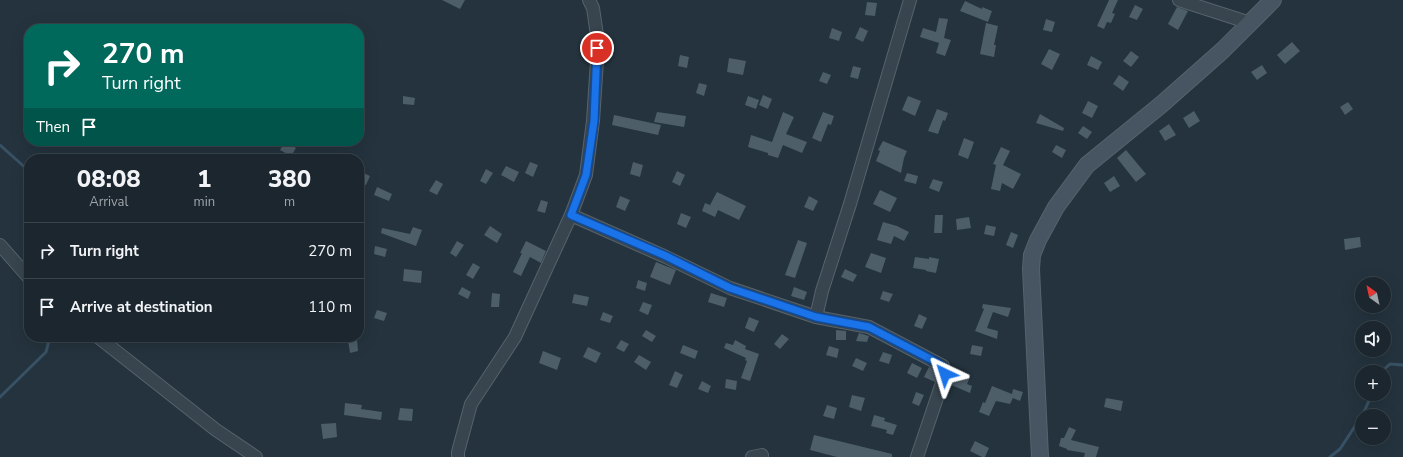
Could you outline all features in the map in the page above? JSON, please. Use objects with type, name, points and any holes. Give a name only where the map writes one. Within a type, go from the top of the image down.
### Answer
[{"type":"main road","points":[[1040,457],[1031,269],[1032,255],[1038,240],[1056,207],[1087,165],[1162,104],[1223,50],[1273,0]]},
{"type":"street","points":[[458,457],[458,452],[472,404],[516,337],[571,215],[586,175],[594,121],[597,61],[597,35],[593,8],[589,0]]},
{"type":"street","points":[[816,317],[822,291],[850,204],[910,0]]},
{"type":"street","points":[[1179,0],[1250,23]]},
{"type":"street","points":[[571,215],[666,256],[730,288],[816,317],[869,327],[943,366],[945,374],[917,457]]},
{"type":"street","points":[[0,245],[24,272]]},
{"type":"street","points":[[104,342],[216,430],[256,457]]},
{"type":"building","points":[[442,0],[465,0],[460,9]]},
{"type":"building","points":[[1109,0],[1118,0],[1112,13],[1115,14],[1111,23],[1107,22],[1104,29],[1097,26]]},
{"type":"building","points":[[965,1],[982,9],[982,7],[992,11],[988,22],[960,11]]},
{"type":"building","points":[[867,2],[877,3],[875,16],[865,15]]},
{"type":"building","points":[[1135,5],[1143,9],[1137,20],[1129,17]]},
{"type":"building","points":[[1177,7],[1188,11],[1178,30],[1168,24]]},
{"type":"building","points":[[939,18],[948,19],[944,38],[951,40],[945,56],[936,53],[939,43],[920,37],[923,28],[936,32]]},
{"type":"building","points":[[1046,19],[1055,22],[1052,32],[1043,30]]},
{"type":"building","points":[[986,23],[998,26],[994,45],[996,45],[994,57],[980,54]]},
{"type":"building","points":[[860,27],[868,31],[863,42],[855,38]]},
{"type":"building","points":[[832,28],[842,32],[839,41],[829,38]]},
{"type":"building","points":[[1292,42],[1300,51],[1285,64],[1277,55]]},
{"type":"building","points":[[1049,49],[1060,54],[1052,70],[1041,64]]},
{"type":"building","points":[[1131,51],[1139,57],[1131,67],[1123,61]]},
{"type":"building","points":[[680,55],[689,57],[687,68],[678,66]]},
{"type":"building","points":[[1091,56],[1102,62],[1098,70],[1087,65]]},
{"type":"building","points":[[729,58],[746,61],[743,75],[727,72]]},
{"type":"building","points":[[1262,65],[1267,73],[1257,80],[1251,72]]},
{"type":"building","points":[[853,66],[861,68],[858,79],[850,77]]},
{"type":"building","points":[[823,72],[831,75],[827,84],[819,81]]},
{"type":"building","points":[[1119,75],[1129,82],[1123,91],[1113,84]]},
{"type":"building","points":[[699,83],[707,85],[704,96],[696,93]]},
{"type":"building","points":[[763,95],[772,99],[768,109],[759,105]]},
{"type":"building","points":[[403,96],[415,98],[414,105],[403,104]]},
{"type":"building","points":[[748,96],[759,100],[756,109],[745,105]]},
{"type":"building","points":[[908,96],[921,101],[915,116],[902,110]]},
{"type":"building","points":[[1088,101],[1098,106],[1092,118],[1082,113]]},
{"type":"building","points":[[1348,102],[1353,109],[1345,115],[1340,107]]},
{"type":"building","points":[[937,109],[948,113],[945,121],[943,120],[938,134],[928,131]]},
{"type":"building","points":[[1194,111],[1200,121],[1189,128],[1183,118]]},
{"type":"building","points":[[657,112],[686,116],[684,127],[654,122]]},
{"type":"building","points":[[783,112],[794,117],[786,134],[807,142],[802,153],[783,145],[778,158],[768,155],[768,153],[748,147],[751,135],[772,142]]},
{"type":"building","points":[[823,112],[834,116],[831,125],[828,124],[821,142],[812,138]]},
{"type":"building","points":[[1040,114],[1064,128],[1063,131],[1036,123]]},
{"type":"building","points":[[614,115],[661,125],[658,135],[612,125]]},
{"type":"building","points":[[1169,124],[1176,135],[1165,141],[1159,131]]},
{"type":"building","points":[[1083,126],[1092,132],[1087,139],[1078,133]]},
{"type":"building","points":[[964,138],[974,142],[968,159],[958,155]]},
{"type":"building","points":[[883,141],[907,151],[901,173],[876,161],[880,151],[878,150]]},
{"type":"building","points":[[1056,145],[1066,150],[1062,158],[1052,152]]},
{"type":"building","points":[[282,146],[292,146],[296,148],[292,154],[287,154],[280,150]]},
{"type":"building","points":[[1001,147],[1010,151],[1003,165],[1021,174],[1013,189],[1002,183],[1000,191],[991,189],[996,165],[993,164]]},
{"type":"building","points":[[1126,150],[1146,174],[1136,182],[1117,158]]},
{"type":"building","points":[[530,162],[538,165],[533,177],[525,173]]},
{"type":"building","points":[[633,162],[643,165],[640,177],[630,174]]},
{"type":"building","points":[[506,166],[519,172],[514,182],[501,175]]},
{"type":"building","points":[[486,169],[493,173],[486,184],[480,181]]},
{"type":"building","points":[[677,171],[685,175],[680,186],[672,182]]},
{"type":"building","points":[[364,173],[370,176],[366,185],[364,184]]},
{"type":"building","points":[[907,173],[918,176],[916,184],[904,181]]},
{"type":"building","points":[[1114,176],[1120,186],[1110,192],[1104,183]]},
{"type":"building","points":[[933,179],[943,182],[939,192],[929,188]]},
{"type":"building","points":[[436,180],[443,184],[437,195],[429,191]]},
{"type":"building","points":[[377,187],[392,194],[389,201],[374,195]]},
{"type":"building","points":[[880,190],[897,198],[890,212],[873,204]]},
{"type":"building","points":[[717,192],[746,206],[739,220],[718,210],[715,217],[702,211],[705,203],[710,205]]},
{"type":"building","points":[[620,196],[630,200],[625,211],[616,207]]},
{"type":"building","points":[[809,196],[818,201],[813,211],[804,207]]},
{"type":"building","points":[[541,200],[548,202],[545,213],[537,211]]},
{"type":"building","points":[[681,213],[691,217],[686,228],[677,224]]},
{"type":"building","points":[[935,215],[943,215],[942,233],[934,233]]},
{"type":"building","points":[[969,217],[971,228],[957,230],[956,219]]},
{"type":"building","points":[[883,222],[897,226],[909,232],[904,241],[894,236],[891,244],[877,240]]},
{"type":"building","points":[[986,225],[996,227],[994,236],[984,234]]},
{"type":"building","points":[[490,226],[502,234],[497,243],[484,235]]},
{"type":"building","points":[[413,227],[422,230],[416,246],[381,233],[382,228],[410,234]]},
{"type":"building","points":[[1011,232],[1018,235],[1013,248],[1006,245]]},
{"type":"building","points":[[1360,237],[1361,247],[1345,250],[1344,239]]},
{"type":"building","points":[[798,240],[807,243],[795,278],[785,275]]},
{"type":"building","points":[[457,241],[464,245],[456,257],[450,253]]},
{"type":"building","points":[[526,241],[546,251],[541,263],[530,257],[521,276],[513,272]]},
{"type":"building","points":[[375,246],[387,249],[385,257],[374,254]]},
{"type":"building","points":[[871,253],[886,258],[881,273],[865,267]]},
{"type":"building","points":[[915,257],[939,259],[936,273],[913,268]]},
{"type":"building","points":[[656,262],[676,270],[670,285],[650,277]]},
{"type":"building","points":[[473,263],[480,267],[473,279],[466,275]]},
{"type":"building","points":[[404,269],[422,271],[421,283],[403,281]]},
{"type":"building","points":[[845,269],[857,275],[853,282],[841,277]]},
{"type":"building","points":[[638,280],[647,283],[645,291],[636,288]]},
{"type":"building","points":[[462,287],[471,292],[468,299],[458,294]]},
{"type":"building","points":[[794,287],[807,292],[804,300],[791,296]]},
{"type":"building","points":[[883,291],[893,294],[889,302],[880,299]]},
{"type":"building","points":[[492,293],[500,294],[499,307],[491,307]]},
{"type":"building","points":[[711,293],[727,298],[724,307],[708,302]]},
{"type":"building","points":[[574,294],[589,297],[587,306],[572,303]]},
{"type":"building","points":[[643,302],[652,305],[648,315],[639,311]]},
{"type":"building","points":[[983,304],[1011,308],[1008,317],[993,312],[987,328],[998,331],[997,339],[975,331],[984,309],[982,308]]},
{"type":"building","points":[[377,310],[387,313],[384,321],[374,318]]},
{"type":"building","points":[[603,312],[613,316],[610,323],[600,320]]},
{"type":"building","points":[[919,314],[927,318],[922,329],[914,326]]},
{"type":"building","points":[[749,317],[759,321],[754,332],[745,328]]},
{"type":"building","points":[[646,330],[656,336],[652,342],[642,336]]},
{"type":"building","points":[[836,330],[846,331],[846,340],[836,340]]},
{"type":"building","points":[[859,333],[869,336],[867,342],[856,341]]},
{"type":"building","points":[[782,334],[789,339],[780,349],[774,344]]},
{"type":"building","points":[[621,340],[629,344],[624,352],[616,348]]},
{"type":"building","points":[[735,340],[746,346],[745,349],[759,354],[750,381],[741,378],[747,361],[745,360],[746,358],[724,348],[726,343],[733,345]]},
{"type":"building","points":[[348,342],[357,342],[358,351],[350,353]]},
{"type":"building","points":[[683,345],[698,351],[695,359],[680,353]]},
{"type":"building","points":[[972,345],[983,347],[981,356],[970,354]]},
{"type":"building","points":[[829,346],[839,349],[837,358],[826,355]]},
{"type":"building","points":[[588,347],[601,353],[596,363],[583,357]]},
{"type":"building","points":[[543,351],[561,358],[557,370],[539,363]]},
{"type":"building","points":[[883,352],[892,355],[889,364],[879,361]]},
{"type":"building","points":[[639,355],[651,362],[646,370],[634,362]]},
{"type":"building","points":[[856,358],[867,363],[863,371],[852,366]]},
{"type":"building","points":[[912,363],[922,368],[917,378],[907,373]]},
{"type":"building","points":[[929,367],[937,371],[935,382],[924,377]]},
{"type":"building","points":[[675,371],[683,375],[677,388],[669,385]]},
{"type":"building","points":[[957,371],[970,377],[967,384],[972,386],[970,393],[949,384],[952,377],[955,378]]},
{"type":"building","points":[[726,379],[737,381],[736,390],[725,388]]},
{"type":"building","points":[[702,381],[711,386],[708,393],[698,389]]},
{"type":"building","points":[[992,386],[1012,394],[1013,389],[1023,392],[1020,401],[1013,398],[1010,404],[996,401],[989,416],[979,412],[983,402],[985,403]]},
{"type":"building","points":[[916,392],[924,395],[919,406],[912,403]]},
{"type":"building","points":[[852,395],[865,398],[861,411],[849,407]]},
{"type":"building","points":[[1106,398],[1123,401],[1121,411],[1104,407]]},
{"type":"building","points":[[345,403],[362,405],[361,409],[382,412],[381,420],[344,415]]},
{"type":"building","points":[[827,405],[837,408],[834,419],[823,416]]},
{"type":"building","points":[[400,408],[413,409],[412,421],[398,420]]},
{"type":"building","points":[[874,415],[885,418],[884,421],[897,425],[893,435],[886,433],[887,430],[871,426]]},
{"type":"building","points":[[336,423],[337,437],[323,439],[321,424]]},
{"type":"building","points":[[1069,427],[1076,430],[1071,440],[1099,447],[1096,457],[1084,457],[1085,453],[1067,450],[1059,446],[1061,438],[1064,438]]},
{"type":"building","points":[[814,435],[892,454],[892,457],[837,457],[810,450]]},
{"type":"building","points":[[975,441],[989,448],[985,457],[970,451]]},
{"type":"waterway","points":[[0,145],[24,167]]},
{"type":"waterway","points":[[0,397],[46,352],[49,342]]},
{"type":"waterway","points":[[1389,365],[1403,365]]},
{"type":"waterway","points":[[1330,457],[1340,449],[1363,414],[1369,401]]},
{"type":"route","points":[[597,48],[594,121],[586,175],[571,215],[666,256],[730,288],[816,317],[869,327],[943,366],[945,368],[945,374]]}]
